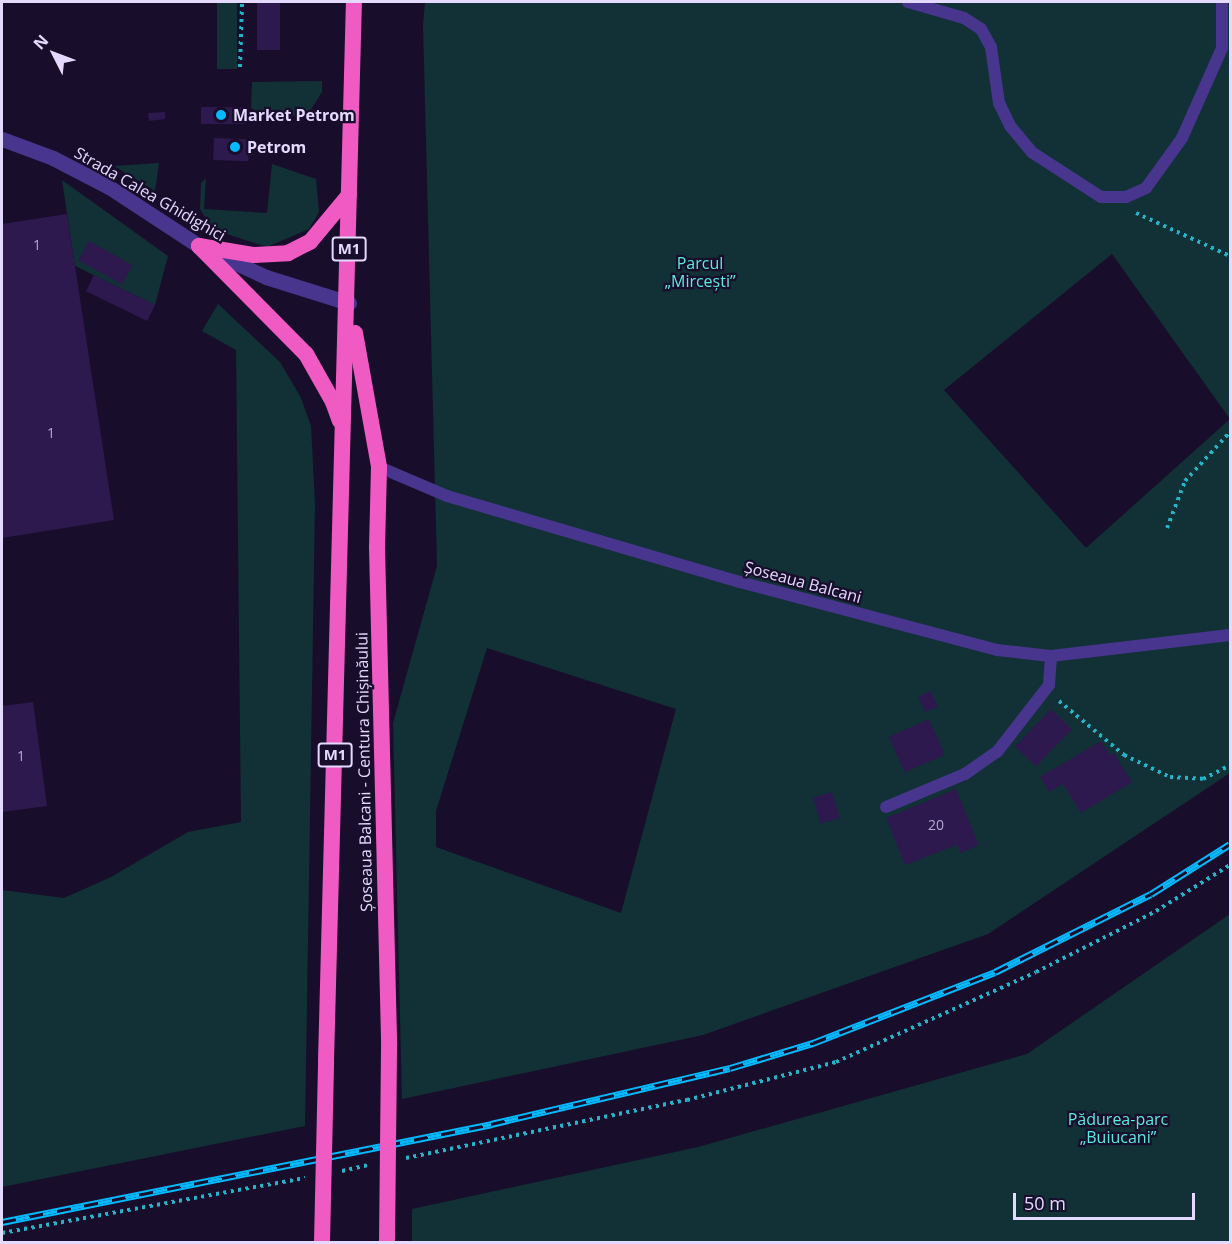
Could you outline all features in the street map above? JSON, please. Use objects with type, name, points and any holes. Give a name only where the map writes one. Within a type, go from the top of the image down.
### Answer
[{"type":"highway","name":"Șoseaua Balcani - Centura Chișinăului","points":[[322,1242],[343,433],[349,303],[354,2]]},
{"type":"highway","points":[[199,246],[254,255],[288,253],[310,242],[349,195]]},
{"type":"highway","points":[[199,246],[306,354],[333,402],[343,433]]},
{"type":"highway","name":"Șoseaua Balcani - Centura Chișinăului","points":[[349,303],[379,467],[377,547],[389,1045],[387,1242]]},
{"type":"street","name":"Strada Calea Ghidighici","points":[[2,139],[52,158],[109,187],[199,246],[296,288],[349,303]]},
{"type":"lane","points":[[908,2],[964,18],[981,29],[991,47],[999,103],[1010,126],[1034,153],[1101,197],[1126,197],[1146,188],[1182,138],[1221,48],[1222,2]]},
{"type":"lane","name":"Șoseaua Balcani","points":[[379,467],[447,496],[740,582],[997,650],[1051,656],[1230,635]]},
{"type":"lane","points":[[886,807],[965,774],[998,752],[1049,685],[1051,656]]},
{"type":"path","points":[[240,68],[242,2]]},
{"type":"path","points":[[1132,212],[1230,256]]},
{"type":"path","points":[[1167,528],[1185,481],[1230,432]]},
{"type":"path","points":[[1049,685],[1056,697],[1092,732],[1153,771],[1190,781],[1230,765]]},
{"type":"path","points":[[402,1158],[687,1100],[836,1062],[1036,972],[1156,911],[1230,865]]},
{"type":"path","points":[[333,1173],[379,1163]]},
{"type":"path","points":[[2,1233],[310,1177]]},
{"type":"green space","points":[[217,2],[237,2],[237,69],[217,69]]},
{"type":"green space","name":"Parcul „Mircești”","points":[[425,2],[1230,2],[1230,419],[1230,773],[988,934],[703,1035],[402,1099],[393,723],[437,566],[423,25]],"holes":[[[1112,254],[1230,419],[1086,548],[944,390]],[[487,648],[676,709],[621,913],[436,847],[436,811]]]},
{"type":"green space","points":[[322,81],[322,92],[310,111],[276,122],[251,108],[252,82]]},
{"type":"green space","points":[[159,163],[155,191],[114,166]]},
{"type":"green space","points":[[272,164],[316,179],[319,212],[309,229],[267,247],[212,229],[200,209],[201,183],[206,178],[204,209],[267,213]]},
{"type":"green space","points":[[62,180],[168,256],[155,305],[75,266]]},
{"type":"green space","points":[[218,304],[280,362],[301,398],[311,426],[315,504],[305,1126],[2,1187],[2,890],[64,898],[111,877],[188,832],[241,822],[236,350],[202,331]]},
{"type":"green space","name":"Pădurea-parc „Buiucani”","points":[[1230,914],[1230,1242],[412,1242],[412,1209],[698,1147],[1027,1054]]},
{"type":"building","points":[[257,2],[280,2],[280,50],[257,50]]},
{"type":"building","points":[[201,107],[245,107],[245,124],[201,124]]},
{"type":"building","points":[[165,112],[165,119],[149,121],[148,113]]},
{"type":"building","points":[[214,138],[249,139],[248,161],[213,160]]},
{"type":"building","points":[[67,214],[114,520],[2,538],[2,224]]},
{"type":"building","points":[[89,241],[133,265],[122,284],[78,260]]},
{"type":"building","points":[[94,275],[155,305],[147,321],[86,291]]},
{"type":"building","points":[[931,691],[938,707],[925,712],[918,697]]},
{"type":"building","points":[[33,702],[47,806],[2,812],[2,706]]},
{"type":"building","points":[[1051,709],[1072,729],[1036,767],[1015,746]]},
{"type":"building","points":[[929,719],[945,755],[905,773],[889,737]]},
{"type":"building","points":[[1101,741],[1110,755],[1114,753],[1132,782],[1081,813],[1063,784],[1049,792],[1040,777]]},
{"type":"building","points":[[956,789],[979,845],[961,853],[957,845],[905,865],[886,818]]},
{"type":"building","points":[[832,792],[840,818],[821,824],[813,798]]},
{"type":"railway","points":[[2,1222],[491,1124],[730,1068],[813,1043],[995,972],[1151,894],[1230,844]]},
{"type":"place","name":"Market Petrom","points":[[221,115]]},
{"type":"place","name":"Petrom","points":[[235,147]]}]
